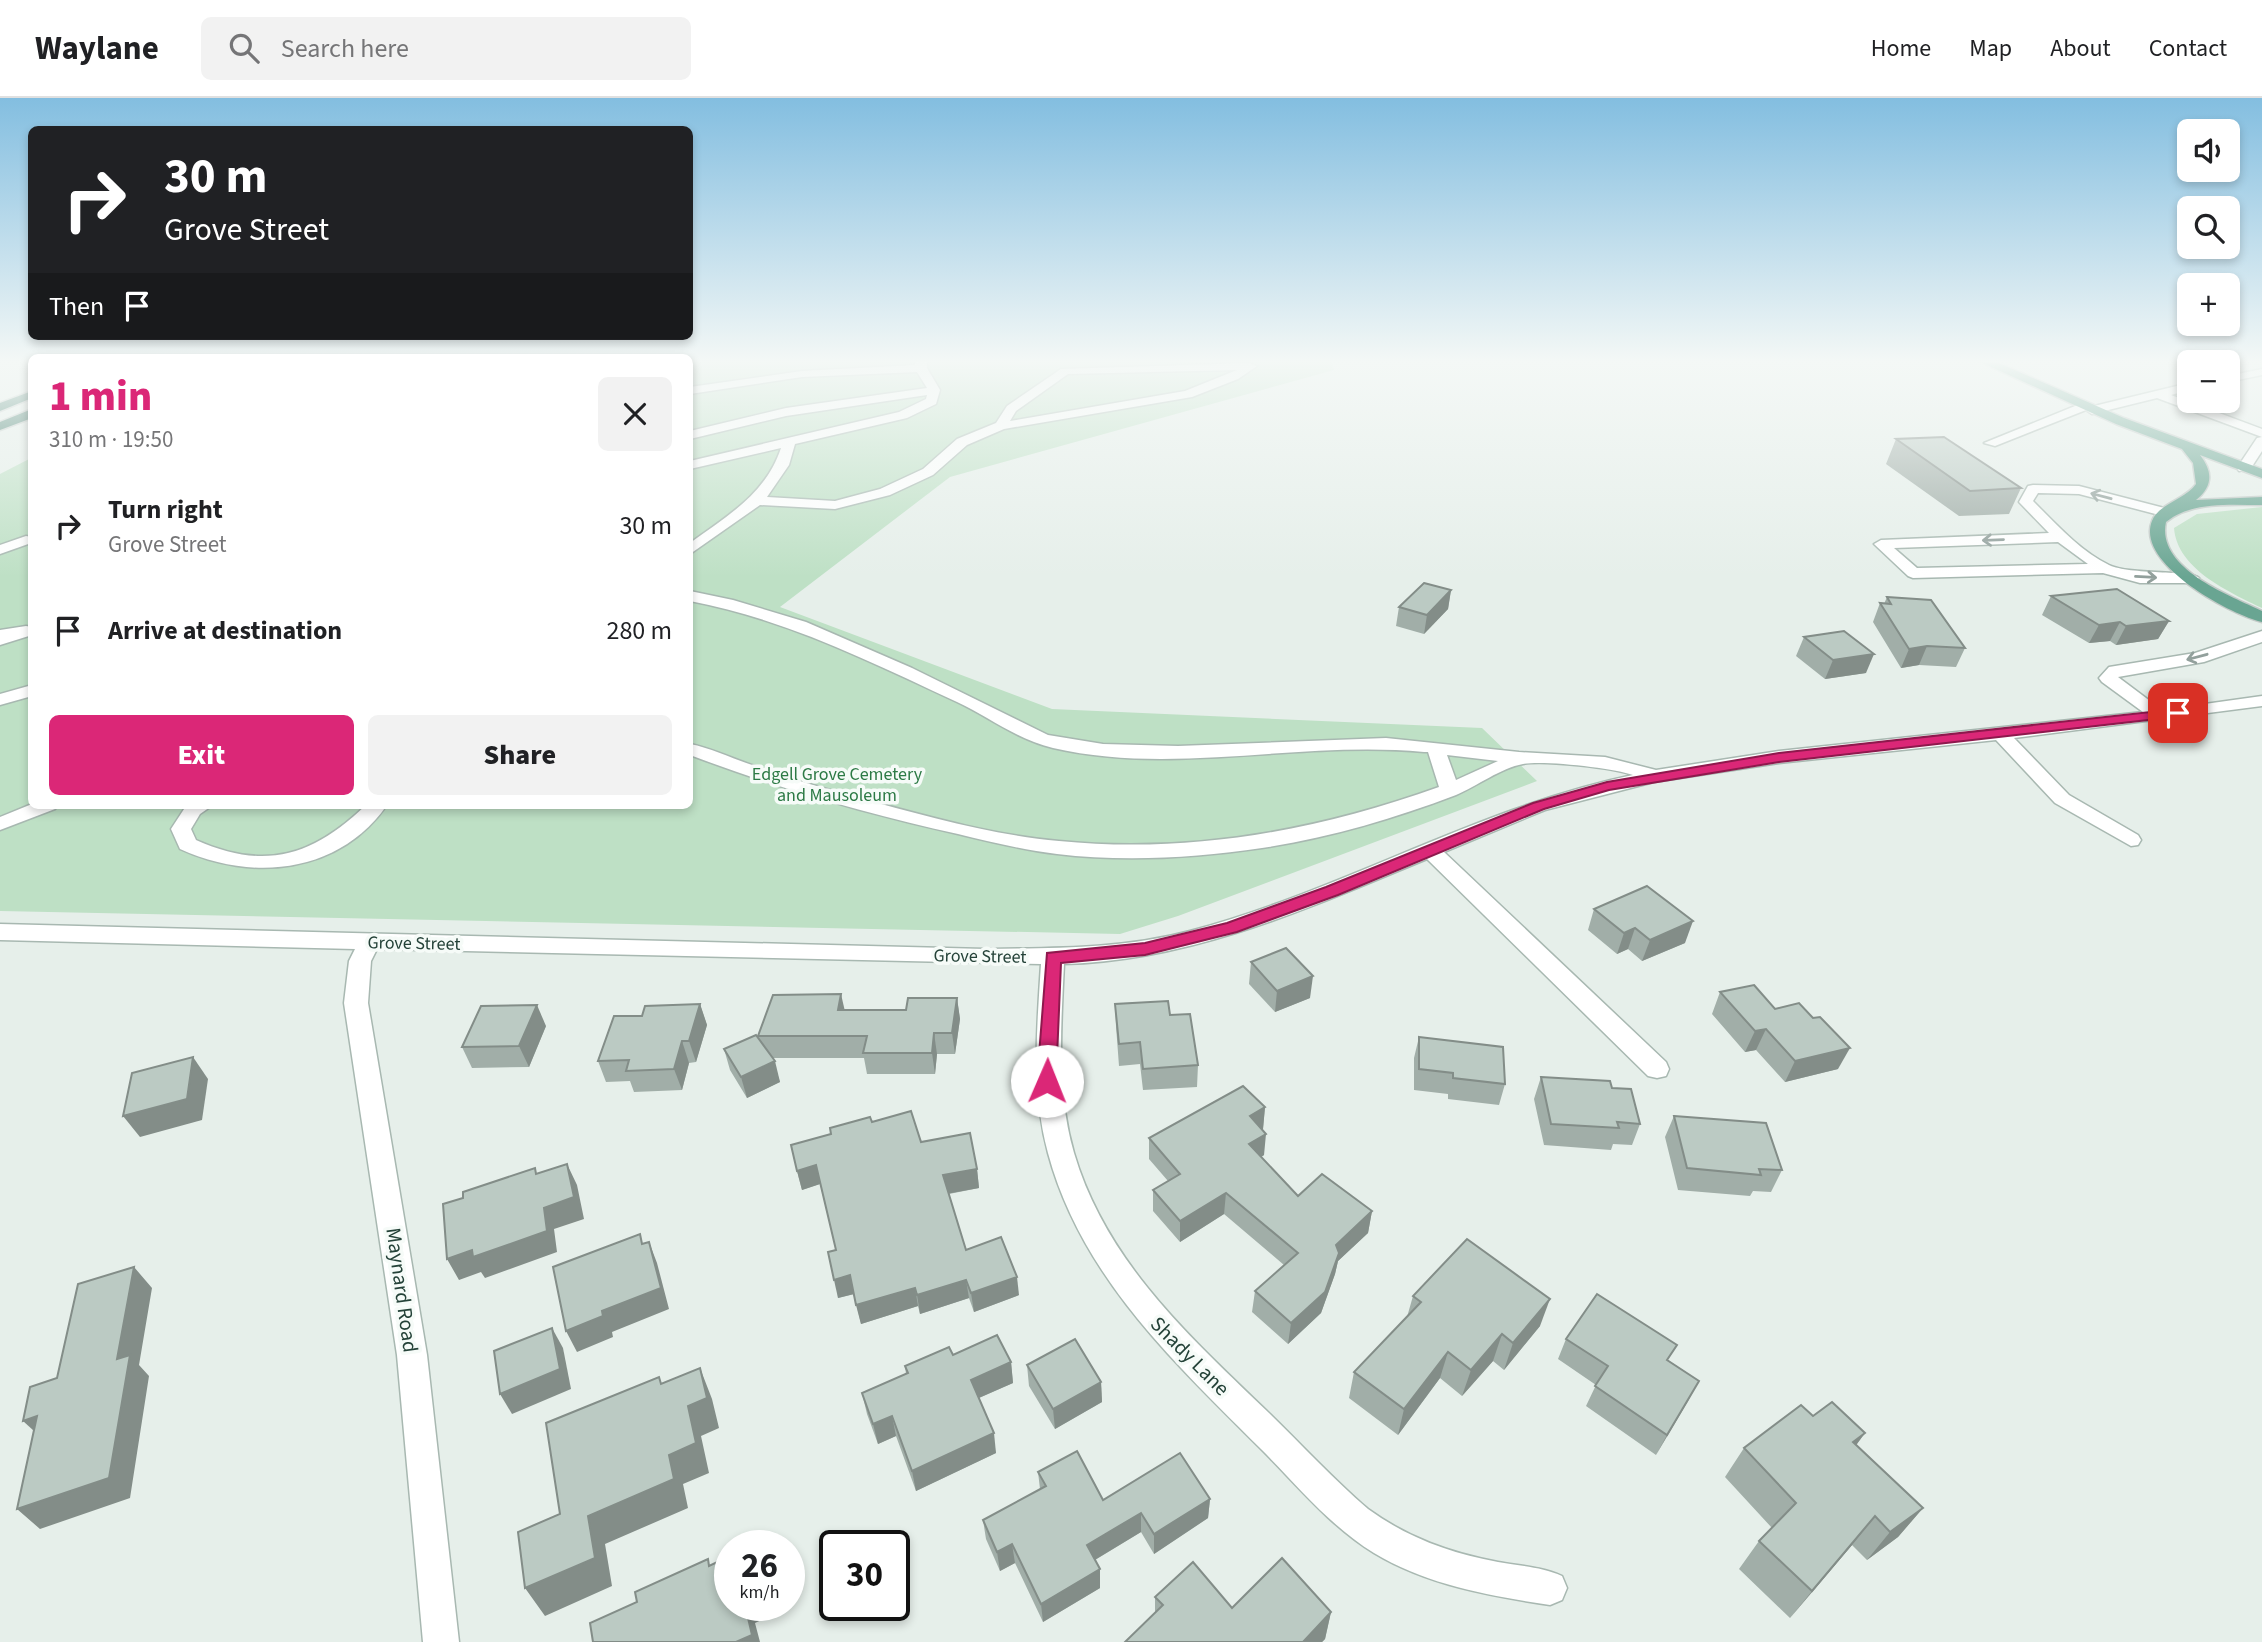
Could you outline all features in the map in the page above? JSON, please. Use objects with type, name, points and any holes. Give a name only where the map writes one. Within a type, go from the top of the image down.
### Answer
[{"type":"main road","points":[[2149,432],[2262,474]]},
{"type":"main road","points":[[2189,448],[2200,463],[2205,479],[2198,494],[2173,510],[2155,528],[2154,537],[2165,556],[2191,578],[2262,617]]},
{"type":"main road","points":[[2173,510],[2216,500],[2262,500]]},
{"type":"street","points":[[693,464],[831,432]]},
{"type":"street","points":[[757,501],[835,505],[885,492],[928,472],[962,442],[986,432]]},
{"type":"street","points":[[1990,443],[2021,432]]},
{"type":"street","points":[[2244,468],[2262,441]]},
{"type":"street","points":[[693,548],[757,501],[782,465],[789,442]]},
{"type":"street","points":[[2103,568],[2061,537],[2026,502],[2033,489],[2079,490],[2173,510]]},
{"type":"street","points":[[0,550],[28,536]]},
{"type":"street","points":[[2061,537],[1881,544],[1913,573],[2103,568],[2140,578],[2191,578]]},
{"type":"street","points":[[693,597],[759,612],[812,630],[988,710],[1031,736],[1064,745],[1100,749],[1192,750],[1366,743],[1435,747],[1521,758],[1620,764],[1654,776]]},
{"type":"street","points":[[0,635],[28,631]]},
{"type":"street","points":[[0,640],[28,631]]},
{"type":"street","points":[[2158,716],[2108,678],[2115,671],[2198,658],[2262,636]]},
{"type":"street","points":[[0,693],[28,690]]},
{"type":"street","points":[[0,700],[28,691]]},
{"type":"street","name":"Grove Street","points":[[0,932],[1053,957],[1145,949],[1231,928],[1431,851],[1538,806],[1607,786],[1779,757],[2158,716],[2262,701]]},
{"type":"street","points":[[2000,734],[2063,799],[2131,840]]},
{"type":"street","points":[[1435,747],[1450,790]]},
{"type":"street","points":[[693,750],[762,775],[891,812],[1059,848],[1149,850],[1219,846],[1322,831],[1450,790],[1521,758]]},
{"type":"street","points":[[0,824],[38,809]]},
{"type":"street","points":[[196,809],[181,829],[187,844],[208,855],[253,862],[292,859],[319,851],[338,842],[373,809]]},
{"type":"street","points":[[1431,851],[1657,1069]]},
{"type":"street","name":"Maynard Road","points":[[370,942],[360,961],[356,1003],[412,1355],[441,1642]]},
{"type":"street","name":"Shady Lane","points":[[1053,957],[1046,1063],[1048,1099],[1069,1180],[1087,1224],[1114,1271],[1151,1316],[1342,1508],[1387,1541],[1434,1563],[1486,1579],[1550,1588]]},
{"type":"green space","name":"Edgell Grove Cemetery and Mausoleum","points":[[693,432],[1111,432],[950,477],[780,607],[1052,709],[1482,728],[1537,781],[1178,916],[1120,934],[0,911],[0,474],[28,460],[28,809],[693,809]]},
{"type":"green space","points":[[2262,507],[2262,608],[2220,586],[2194,567],[2177,543],[2174,528],[2197,514]]},
{"type":"building","points":[[1944,437],[2021,488],[1970,491],[1896,439]]},
{"type":"building","points":[[1424,583],[1451,590],[1427,615],[1399,607]]},
{"type":"building","points":[[2117,589],[2169,621],[2126,626],[2120,622],[2099,625],[2051,596]]},
{"type":"building","points":[[1887,597],[1931,600],[1965,648],[1927,646],[1909,649],[1880,603],[1891,604]]},
{"type":"building","points":[[1844,631],[1874,654],[1833,660],[1804,637]]},
{"type":"building","points":[[1647,886],[1693,921],[1650,940],[1635,928],[1624,933],[1594,909]]},
{"type":"building","points":[[1286,948],[1313,976],[1277,991],[1251,962]]},
{"type":"building","points":[[1754,985],[1775,1009],[1799,1003],[1813,1018],[1820,1017],[1850,1048],[1795,1061],[1766,1029],[1755,1031],[1720,992]]},
{"type":"building","points":[[841,994],[838,1010],[906,1010],[908,998],[957,998],[952,1033],[934,1033],[932,1053],[863,1053],[867,1036],[758,1036],[773,995]]},
{"type":"building","points":[[1168,1001],[1170,1015],[1190,1014],[1198,1065],[1143,1069],[1140,1042],[1119,1044],[1115,1004]]},
{"type":"building","points":[[700,1004],[689,1041],[682,1041],[674,1069],[626,1071],[629,1060],[598,1061],[614,1016],[642,1016],[645,1006]]},
{"type":"building","points":[[537,1005],[519,1046],[462,1047],[481,1006]]},
{"type":"building","points":[[756,1035],[775,1061],[741,1077],[724,1049]]},
{"type":"building","points":[[1419,1037],[1503,1047],[1505,1084],[1453,1078],[1453,1073],[1419,1069]]},
{"type":"building","points":[[193,1057],[187,1099],[123,1116],[132,1073]]},
{"type":"building","points":[[1541,1077],[1610,1081],[1612,1088],[1631,1089],[1640,1124],[1617,1122],[1619,1128],[1551,1124]]},
{"type":"building","points":[[1243,1086],[1265,1107],[1250,1116],[1266,1134],[1249,1144],[1298,1196],[1322,1174],[1372,1211],[1336,1245],[1339,1253],[1325,1292],[1291,1323],[1255,1291],[1298,1253],[1226,1193],[1180,1221],[1153,1190],[1180,1174],[1149,1138]]},
{"type":"building","points":[[911,1111],[921,1142],[970,1133],[977,1169],[943,1175],[966,1250],[1001,1237],[1017,1277],[971,1293],[966,1280],[917,1295],[915,1288],[856,1305],[850,1275],[834,1280],[828,1252],[836,1250],[816,1165],[797,1171],[791,1145],[831,1134],[830,1128],[870,1117],[872,1122]]},
{"type":"building","points":[[1674,1116],[1766,1123],[1782,1170],[1759,1169],[1761,1175],[1687,1168]]},
{"type":"building","points":[[567,1164],[574,1197],[544,1208],[547,1231],[473,1257],[472,1250],[447,1259],[443,1204],[463,1198],[463,1192],[535,1168],[536,1174]]},
{"type":"building","points":[[640,1234],[642,1244],[649,1242],[661,1288],[602,1311],[603,1316],[566,1331],[553,1267]]},
{"type":"building","points":[[1467,1239],[1550,1299],[1513,1343],[1502,1334],[1471,1370],[1448,1352],[1404,1409],[1354,1372],[1421,1302],[1413,1296]]},
{"type":"building","points":[[134,1267],[117,1359],[130,1355],[109,1478],[17,1509],[37,1416],[23,1421],[30,1387],[57,1378],[78,1284]]},
{"type":"building","points":[[1597,1294],[1677,1345],[1667,1360],[1699,1381],[1667,1435],[1595,1386],[1608,1366],[1566,1339]]},
{"type":"building","points":[[552,1328],[560,1369],[500,1394],[494,1351]]},
{"type":"building","points":[[997,1335],[1011,1362],[971,1380],[994,1433],[912,1471],[892,1416],[873,1424],[862,1393],[908,1373],[905,1366],[949,1347],[953,1355]]},
{"type":"building","points":[[1075,1339],[1101,1382],[1053,1409],[1027,1365]]},
{"type":"building","points":[[700,1368],[707,1398],[688,1406],[696,1443],[669,1455],[674,1479],[588,1516],[595,1558],[525,1588],[518,1532],[560,1514],[546,1423],[659,1377],[661,1384]]},
{"type":"building","points":[[1832,1402],[1865,1433],[1853,1442],[1923,1508],[1890,1532],[1875,1516],[1812,1591],[1759,1541],[1796,1503],[1744,1448],[1801,1405],[1813,1416]]},
{"type":"building","points":[[1077,1451],[1103,1500],[1180,1453],[1210,1499],[1154,1534],[1141,1513],[1087,1545],[1100,1569],[1041,1604],[1012,1544],[997,1552],[983,1520],[1046,1486],[1038,1472]]},
{"type":"building","points":[[1282,1558],[1331,1612],[1303,1642],[1125,1642],[1163,1605],[1155,1597],[1193,1562],[1232,1608]]},
{"type":"building","points":[[708,1559],[709,1566],[714,1564],[714,1621],[749,1621],[752,1635],[736,1642],[593,1642],[590,1623],[637,1602],[635,1592]]},
{"type":"route","points":[[1047,1081],[1053,957],[1105,955],[1145,949],[1231,928],[1378,873],[1538,806],[1607,786],[1779,757],[2053,729],[2178,713]]}]
